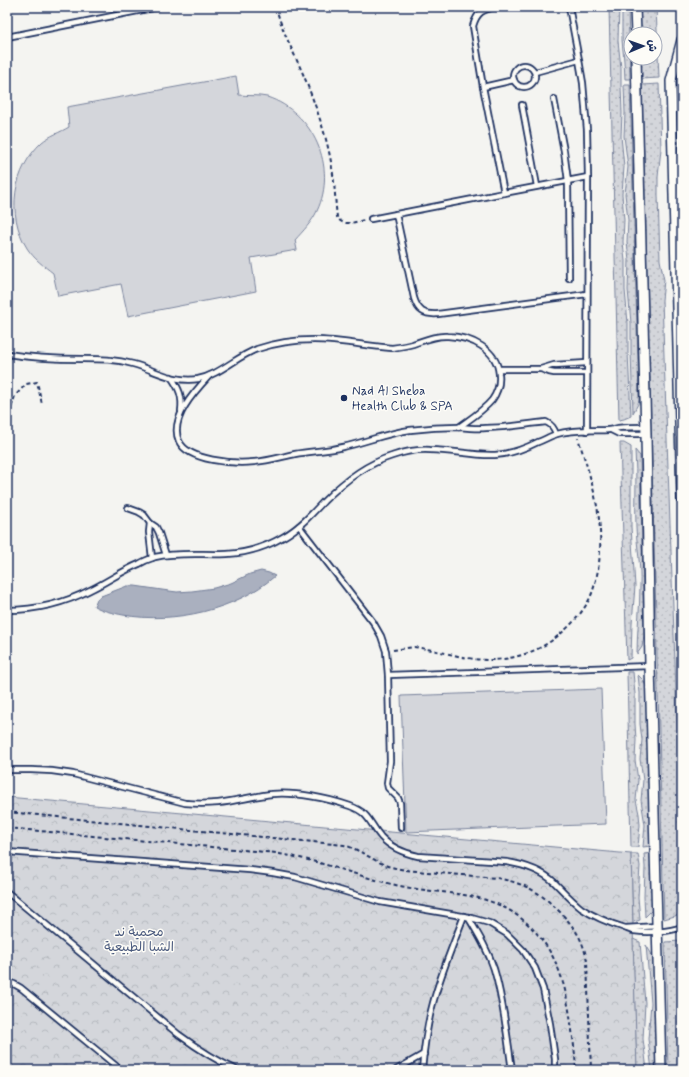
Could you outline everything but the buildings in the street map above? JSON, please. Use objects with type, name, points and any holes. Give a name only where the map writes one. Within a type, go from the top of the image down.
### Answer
[{"type":"street","points":[[635,7],[636,26]]},
{"type":"street","points":[[682,40],[671,81],[682,499]]},
{"type":"street","points":[[636,66],[646,430],[650,666],[662,1070]]},
{"type":"lane","points":[[7,36],[158,7]]},
{"type":"lane","points":[[497,7],[484,10],[478,14],[473,26],[483,87],[504,193]]},
{"type":"lane","points":[[568,7],[580,60],[586,106],[588,177],[587,431]]},
{"type":"lane","points":[[535,72],[580,60]]},
{"type":"lane","points":[[523,65],[527,65],[535,72],[536,77],[534,82],[526,88],[520,87],[514,80],[513,75],[515,70],[523,65]]},
{"type":"lane","points":[[483,87],[514,80]]},
{"type":"lane","points":[[554,99],[568,181],[569,278]]},
{"type":"lane","points":[[522,105],[537,186]]},
{"type":"lane","points":[[371,219],[588,177]]},
{"type":"lane","points":[[396,214],[414,298],[416,304],[425,313],[438,314],[587,294]]},
{"type":"lane","points":[[7,354],[32,357],[83,359],[100,358],[117,360],[133,364],[171,378],[198,379],[210,375],[242,356],[256,350],[285,342],[314,340],[392,348],[403,347],[435,337],[458,337],[469,339],[488,351],[495,359],[499,369],[500,380],[492,399],[459,427]]},
{"type":"lane","points":[[499,369],[541,369],[554,366],[587,363]]},
{"type":"lane","points":[[541,369],[554,373],[587,373]]},
{"type":"lane","points":[[181,412],[195,392],[210,375]]},
{"type":"lane","points":[[171,378],[177,385],[181,394],[181,412],[176,428],[180,443],[191,453],[222,462],[254,462],[344,447],[376,437],[409,430],[431,428],[496,428],[546,422],[554,428],[556,434]]},
{"type":"lane","points":[[7,610],[41,607],[66,600],[90,590],[126,570],[152,558],[166,555],[229,554],[266,546],[284,537],[299,526],[356,474],[374,463],[392,456],[410,451],[430,450],[496,455],[525,448],[556,434],[566,432],[611,430],[619,428],[646,430]]},
{"type":"lane","points":[[128,508],[144,515],[158,530],[166,555]]},
{"type":"lane","points":[[150,523],[149,532],[152,558]]},
{"type":"lane","points":[[299,526],[373,622],[381,636],[386,651],[388,675],[390,761],[387,783],[388,788],[398,798],[400,803],[401,828]]},
{"type":"lane","points":[[388,675],[650,666]]},
{"type":"lane","points":[[7,770],[38,770],[73,774],[185,803],[219,803],[274,794],[297,794],[311,796],[358,809],[371,821],[382,838],[398,850],[408,854],[520,864],[543,874],[554,882],[581,908],[603,920],[625,928],[669,930],[682,927]]},
{"type":"lane","points":[[7,852],[273,873],[295,877],[380,902],[466,916],[489,923],[508,934],[523,950],[535,968],[543,989],[550,1024],[555,1070]]},
{"type":"lane","points":[[7,892],[178,1034],[200,1050],[223,1064],[237,1070]]},
{"type":"lane","points":[[422,1070],[427,1028],[440,978],[466,916]]},
{"type":"lane","points":[[466,916],[480,936],[494,968],[502,1002],[512,1070]]},
{"type":"lane","points":[[7,982],[21,988],[121,1070]]},
{"type":"lane","points":[[396,1070],[424,1054]]},
{"type":"path","points":[[276,7],[282,26],[309,88],[322,126],[332,169],[338,220],[344,223],[371,219]]},
{"type":"path","points":[[7,412],[11,408],[15,396],[26,384],[37,382],[42,404]]},
{"type":"path","points":[[386,651],[420,648],[467,658],[489,660],[511,658],[532,652],[569,628],[583,611],[593,591],[598,572],[600,552],[598,512],[576,431]]},
{"type":"path","points":[[7,812],[340,844],[354,847],[381,863],[393,868],[474,875],[508,880],[531,888],[541,894],[568,920],[581,939],[585,949],[587,961],[591,1070]]},
{"type":"green space","points":[[609,7],[619,7],[618,41],[621,68],[621,136],[624,167],[622,194],[624,220],[623,242],[628,323],[631,416],[619,420]]},
{"type":"green space","points":[[622,7],[628,7],[629,26],[623,26],[623,50]]},
{"type":"green space","points":[[639,7],[656,7],[657,26],[640,26]]},
{"type":"green space","points":[[624,66],[630,66],[630,79],[625,79]]},
{"type":"green space","points":[[641,66],[658,66],[659,78],[641,79]]},
{"type":"green space","points":[[236,76],[239,95],[267,97],[283,104],[297,115],[309,128],[317,143],[323,160],[325,177],[323,194],[315,215],[295,240],[297,250],[251,258],[256,291],[128,316],[121,284],[58,296],[53,273],[33,256],[20,235],[16,221],[15,207],[19,178],[24,165],[42,142],[69,127],[67,107]]},
{"type":"green space","points":[[659,84],[661,149],[658,195],[660,260],[664,280],[662,300],[682,858],[682,902],[679,904],[680,914],[664,919],[642,85]]},
{"type":"green space","points":[[624,85],[630,85],[639,399],[633,413],[631,323],[628,290],[628,220],[625,194],[628,167],[624,136]]},
{"type":"green space","points":[[620,443],[624,443],[631,447],[631,527],[635,586],[631,658],[627,660]]},
{"type":"green space","points":[[635,450],[640,456],[644,636],[642,647],[637,654],[640,579],[636,528]]},
{"type":"green space","points":[[627,672],[633,672],[635,694],[635,760],[638,780],[636,800],[640,825],[638,847],[631,847]]},
{"type":"green space","points":[[638,675],[646,686],[651,846],[643,847],[645,825],[641,800],[643,780],[640,759],[642,740]]},
{"type":"green space","points":[[601,689],[606,824],[406,832],[401,696]]},
{"type":"green space","name":"محمية ند الشبا الطبيعية","points":[[7,797],[631,854],[637,1070],[7,1070]]},
{"type":"green space","points":[[651,853],[653,909],[645,917],[644,854]]},
{"type":"green space","points":[[631,854],[638,854],[640,866],[638,897],[640,920],[633,922]]},
{"type":"green space","points":[[633,939],[640,942],[645,1003],[643,1039],[647,1070],[637,1070]]},
{"type":"green space","points":[[681,941],[682,1070],[668,1070],[665,942]]},
{"type":"green space","points":[[646,945],[654,962],[656,1070],[652,1070],[648,1039],[651,1003]]},
{"type":"water","points":[[261,571],[275,576],[242,598],[204,612],[183,616],[143,617],[112,613],[94,606],[97,599],[101,596],[127,586],[177,592],[192,591],[214,588]]},
{"type":"place","name":"Nad Al Sheba Health Club & SPA","points":[[344,398]]}]
